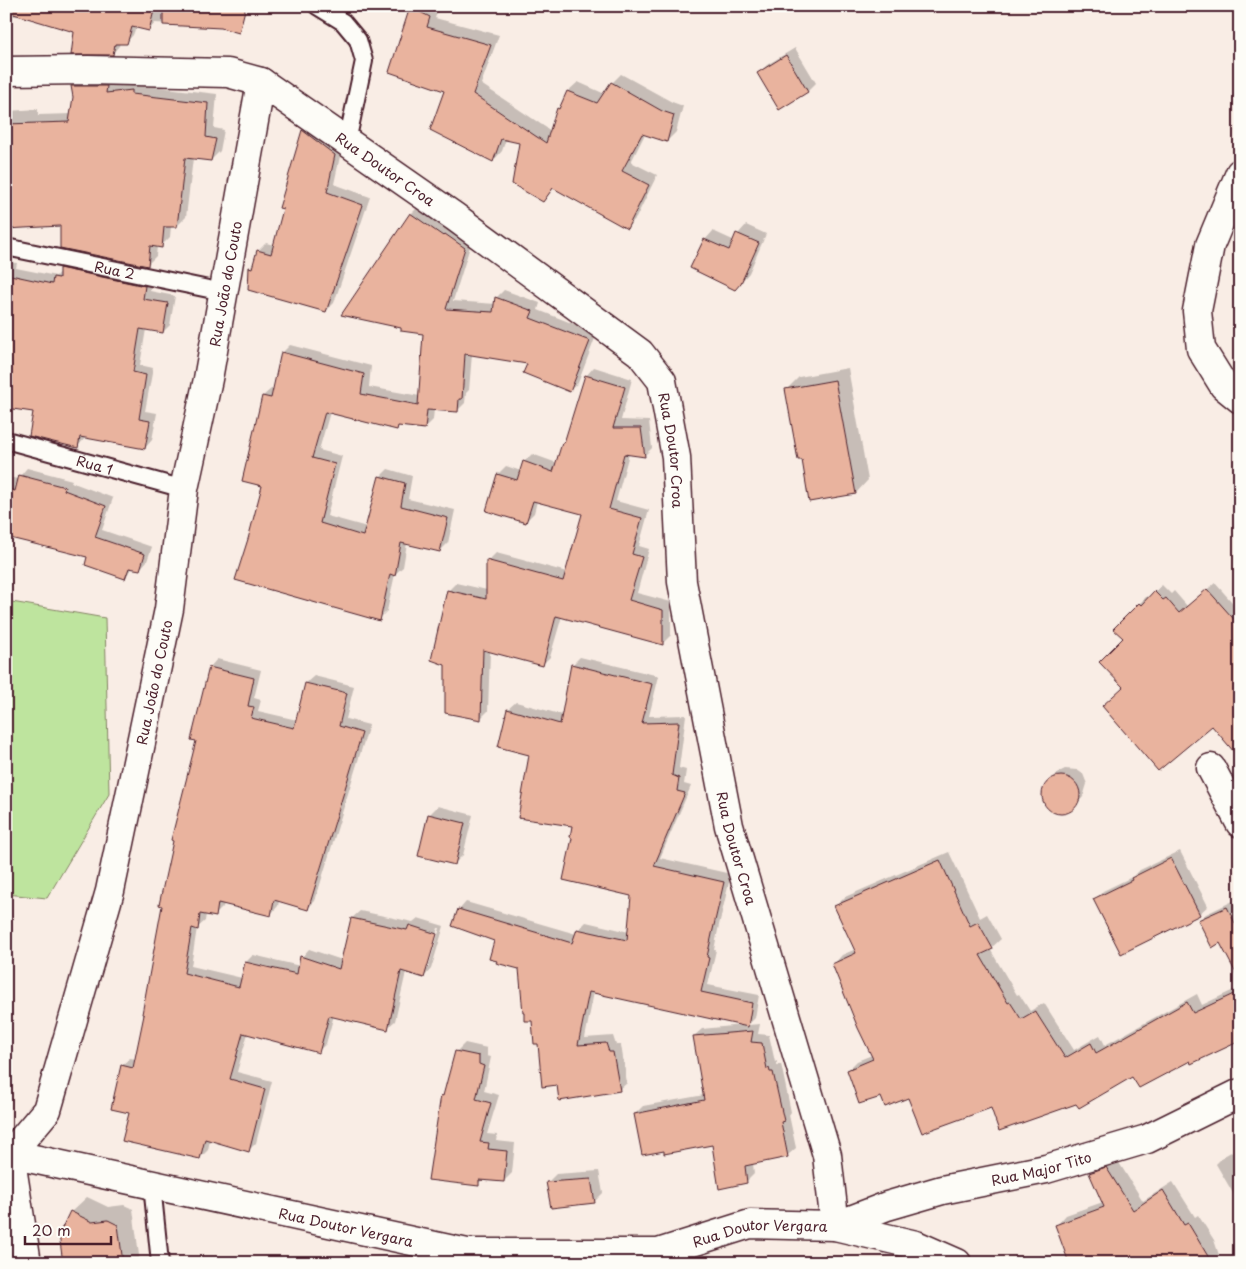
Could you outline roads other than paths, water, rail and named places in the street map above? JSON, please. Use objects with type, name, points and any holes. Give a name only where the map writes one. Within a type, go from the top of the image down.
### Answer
[{"type":"street","name":"Rua Doutor Croa","points":[[6,72],[88,70],[228,73],[261,82],[455,216],[640,354],[662,382],[676,457],[682,582],[729,826],[827,1155],[835,1226]]},
{"type":"street","name":"Rua João do Couto","points":[[8,1153],[47,1110],[110,891],[169,609],[184,489],[208,379],[261,82]]},
{"type":"street","points":[[1240,173],[1210,245],[1197,311],[1201,350],[1224,386],[1240,399]]},
{"type":"street","points":[[1212,768],[1240,823]]},
{"type":"street","name":"Rua Major Tito","points":[[835,1226],[887,1206],[942,1190],[1046,1169],[1147,1139],[1240,1092]]},
{"type":"street","name":"Rua Doutor Vergara","points":[[8,1153],[467,1253],[653,1258],[750,1224],[835,1226]]},
{"type":"street","points":[[8,1153],[27,1263]]},
{"type":"street","points":[[835,1226],[916,1245],[957,1263]]},
{"type":"lane","points":[[316,6],[343,22],[358,40],[364,61],[347,142]]},
{"type":"lane","name":"Rua 2","points":[[6,247],[223,292]]},
{"type":"lane","name":"Rua 1","points":[[6,440],[184,489]]},
{"type":"lane","points":[[152,1185],[160,1263]]}]
